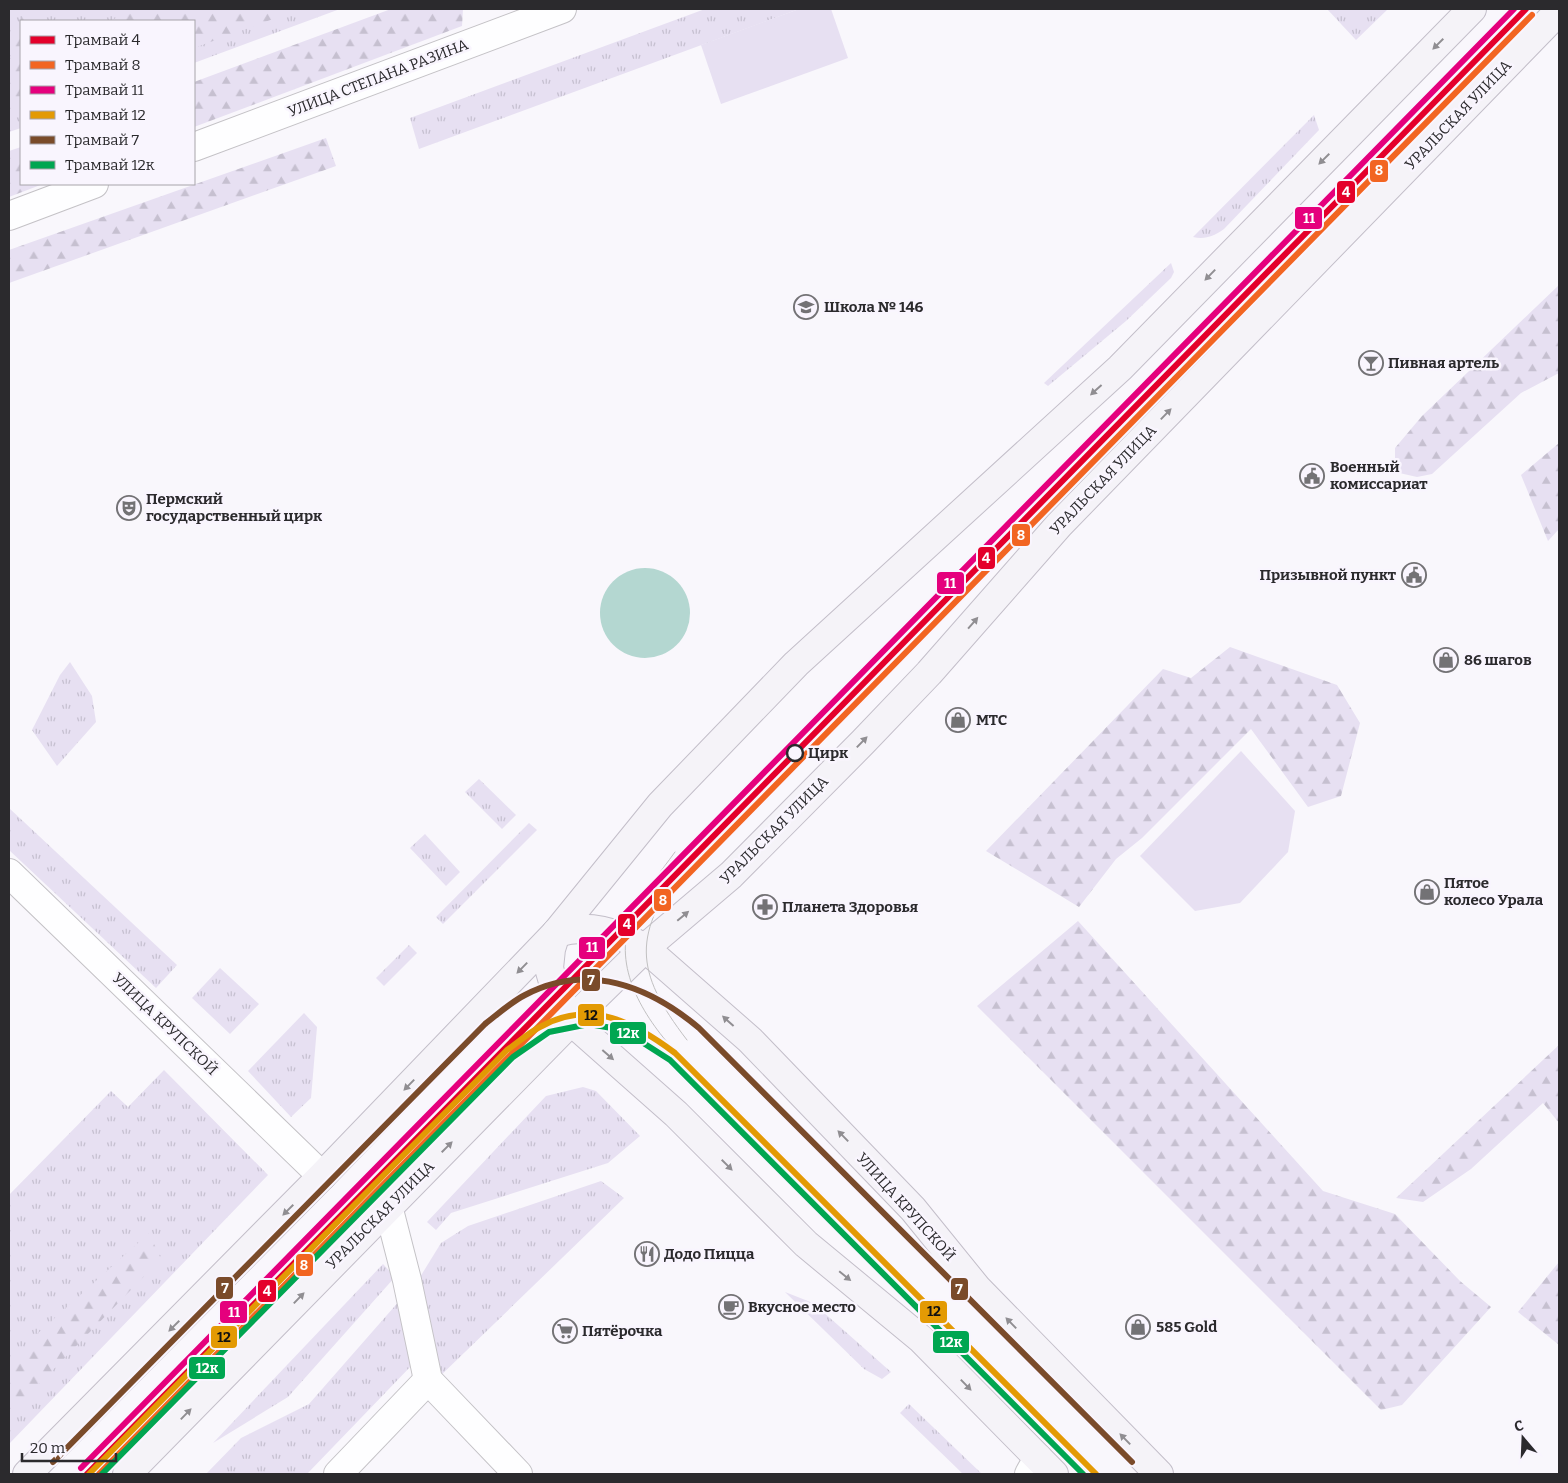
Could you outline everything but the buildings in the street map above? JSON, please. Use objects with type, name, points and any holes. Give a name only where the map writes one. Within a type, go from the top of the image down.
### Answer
[{"type":"main road","points":[[27,1474],[322,1176],[556,933],[660,806],[796,664],[1120,368],[1472,9]]},
{"type":"main road","name":"УРАЛЬСКАЯ УЛИЦА","points":[[127,1474],[388,1206],[646,948],[731,875],[863,742],[929,673],[1059,524],[1559,11]]},
{"type":"main road","points":[[556,933],[571,928],[600,929],[627,938],[646,948]]},
{"type":"main road","points":[[556,933],[551,949],[550,968],[555,989],[572,1022],[676,1114],[806,1244],[921,1338],[1040,1469]]},
{"type":"main road","name":"УЛИЦА КРУПСКОЙ","points":[[646,948],[750,1040],[913,1209],[977,1288],[1159,1474]]},
{"type":"street","name":"УЛИЦА СТЕПАНА РАЗИНА","points":[[195,147],[562,9]]},
{"type":"street","points":[[9,216],[91,185]]},
{"type":"street","name":"УЛИЦА КРУПСКОЙ","points":[[9,873],[322,1176]]},
{"type":"street","points":[[388,1206],[407,1280],[428,1380],[518,1474]]},
{"type":"street","points":[[338,1474],[428,1380]]},
{"type":"green space","points":[[9,9],[340,9],[195,63],[195,20],[20,20],[20,128],[9,132]]},
{"type":"green space","points":[[25,9],[28,9],[43,20],[21,20]]},
{"type":"green space","points":[[138,9],[300,9],[195,48],[195,20],[111,20]]},
{"type":"green space","points":[[391,9],[463,9],[462,26],[195,127],[195,82]]},
{"type":"green space","points":[[705,9],[799,9],[419,149],[410,118]]},
{"type":"green space","points":[[799,9],[831,9],[848,58],[721,104],[701,45]]},
{"type":"green space","points":[[1327,9],[1388,9],[1356,40]]},
{"type":"green space","points":[[20,25],[20,113],[9,117],[9,62]]},
{"type":"green space","points":[[1314,115],[1319,130],[1224,229],[1209,237],[1193,237]]},
{"type":"green space","points":[[326,138],[336,166],[9,283],[9,250]]},
{"type":"green space","points":[[20,147],[20,185],[40,185],[9,197],[9,151]]},
{"type":"green space","points":[[1171,263],[1174,272],[1171,278],[1126,321],[1048,386],[1044,383]]},
{"type":"green space","points":[[1559,285],[1559,373],[1521,393],[1432,474],[1417,477],[1395,472],[1395,448],[1422,416]]},
{"type":"green space","points":[[1559,443],[1559,529],[1548,541],[1521,475]]},
{"type":"green space","points":[[1230,647],[1337,685],[1360,723],[1341,796],[1308,807],[1251,729],[1142,838],[1116,859],[1079,907],[986,851],[1163,669],[1191,678]]},
{"type":"green space","points":[[70,662],[92,696],[96,722],[57,766],[32,730],[60,675]]},
{"type":"green space","points":[[1241,751],[1295,811],[1288,852],[1240,903],[1195,911],[1140,856]]},
{"type":"green space","points":[[479,779],[516,815],[502,829],[465,792]]},
{"type":"green space","points":[[9,808],[177,965],[156,988],[9,850]]},
{"type":"green space","points":[[529,823],[537,830],[443,924],[436,917]]},
{"type":"green space","points":[[425,834],[460,872],[446,886],[410,848]]},
{"type":"green space","points":[[1078,921],[1323,1191],[1395,1214],[1460,1281],[1491,1307],[1402,1405],[1381,1410],[977,1006]]},
{"type":"green space","points":[[409,945],[417,953],[384,986],[376,978]]},
{"type":"green space","points":[[220,968],[259,1004],[230,1034],[192,998]]},
{"type":"green space","points":[[304,1013],[317,1027],[311,1098],[291,1117],[248,1071]]},
{"type":"green space","points":[[1559,1045],[1559,1123],[1543,1103],[1471,1169],[1423,1202],[1396,1198]]},
{"type":"green space","points":[[164,1070],[268,1175],[9,1444],[9,1195],[111,1091],[128,1107]]},
{"type":"green space","points":[[583,1087],[596,1091],[640,1136],[608,1163],[451,1213],[436,1230],[427,1222],[546,1096]]},
{"type":"green space","points":[[601,1181],[624,1198],[435,1381],[417,1282],[441,1243],[468,1226]]},
{"type":"green space","points":[[149,1233],[161,1259],[9,1415],[9,1373],[37,1334]]},
{"type":"green space","points":[[1559,1262],[1559,1345],[1518,1312]]},
{"type":"green space","points":[[383,1264],[395,1277],[288,1397],[213,1443]]},
{"type":"green space","points":[[785,1292],[813,1303],[891,1372],[882,1379],[864,1369]]},
{"type":"green space","points":[[401,1299],[412,1365],[307,1474],[206,1474],[241,1438],[309,1404]]},
{"type":"green space","points":[[909,1404],[982,1474],[963,1474],[900,1413]]},
{"type":"shaded area","points":[[645,568],[662,572],[677,581],[686,596],[690,613],[686,630],[677,645],[662,654],[645,658],[628,654],[613,645],[604,630],[600,613],[604,596],[613,581],[628,572]]},
{"type":"tram line","name":"11","points":[[81,1468],[1514,9]]},
{"type":"tram line","name":"4","points":[[87,1474],[1526,9]]},
{"type":"tram line","name":"8","points":[[99,1474],[1532,15]]},
{"type":"tram line","points":[[674,1050],[642,1007],[628,973],[625,955],[626,937],[635,910],[675,852]]},
{"type":"tram line","points":[[685,864],[656,911],[649,932],[646,952],[649,972],[657,993],[669,1015],[687,1040]]},
{"type":"tram line","name":"7","points":[[53,1462],[485,1024],[525,995],[549,985],[572,980],[595,980],[617,983],[639,990],[660,1000],[699,1028],[1132,1462]]},
{"type":"tram line","name":"12","points":[[89,1474],[507,1050],[542,1026],[560,1018],[578,1015],[596,1015],[629,1024],[675,1053],[1096,1474]]},
{"type":"tram line","name":"12к","points":[[102,1474],[513,1057],[549,1032],[589,1024],[623,1030],[670,1060],[1083,1474]]},
{"type":"place","name":"Школа № 146","points":[[806,307]]},
{"type":"place","name":"Пивная артель","points":[[1371,363]]},
{"type":"place","name":"Военный комиссариат","points":[[1312,476]]},
{"type":"place","name":"Пермский государственный цирк","points":[[129,508]]},
{"type":"place","name":"Призывной пункт","points":[[1414,575]]},
{"type":"place","name":"86 шагов","points":[[1446,660]]},
{"type":"place","name":"МТС","points":[[958,720]]},
{"type":"place","name":"Цирк","points":[[795,753]]},
{"type":"place","name":"Пятое колесо Урала","points":[[1427,892]]},
{"type":"place","name":"Планета Здоровья","points":[[765,907]]},
{"type":"place","name":"Додо Пицца","points":[[647,1254]]},
{"type":"place","name":"Вкусное место","points":[[731,1307]]},
{"type":"place","name":"585 Gold","points":[[1138,1327]]},
{"type":"place","name":"Пятёрочка","points":[[565,1331]]}]
